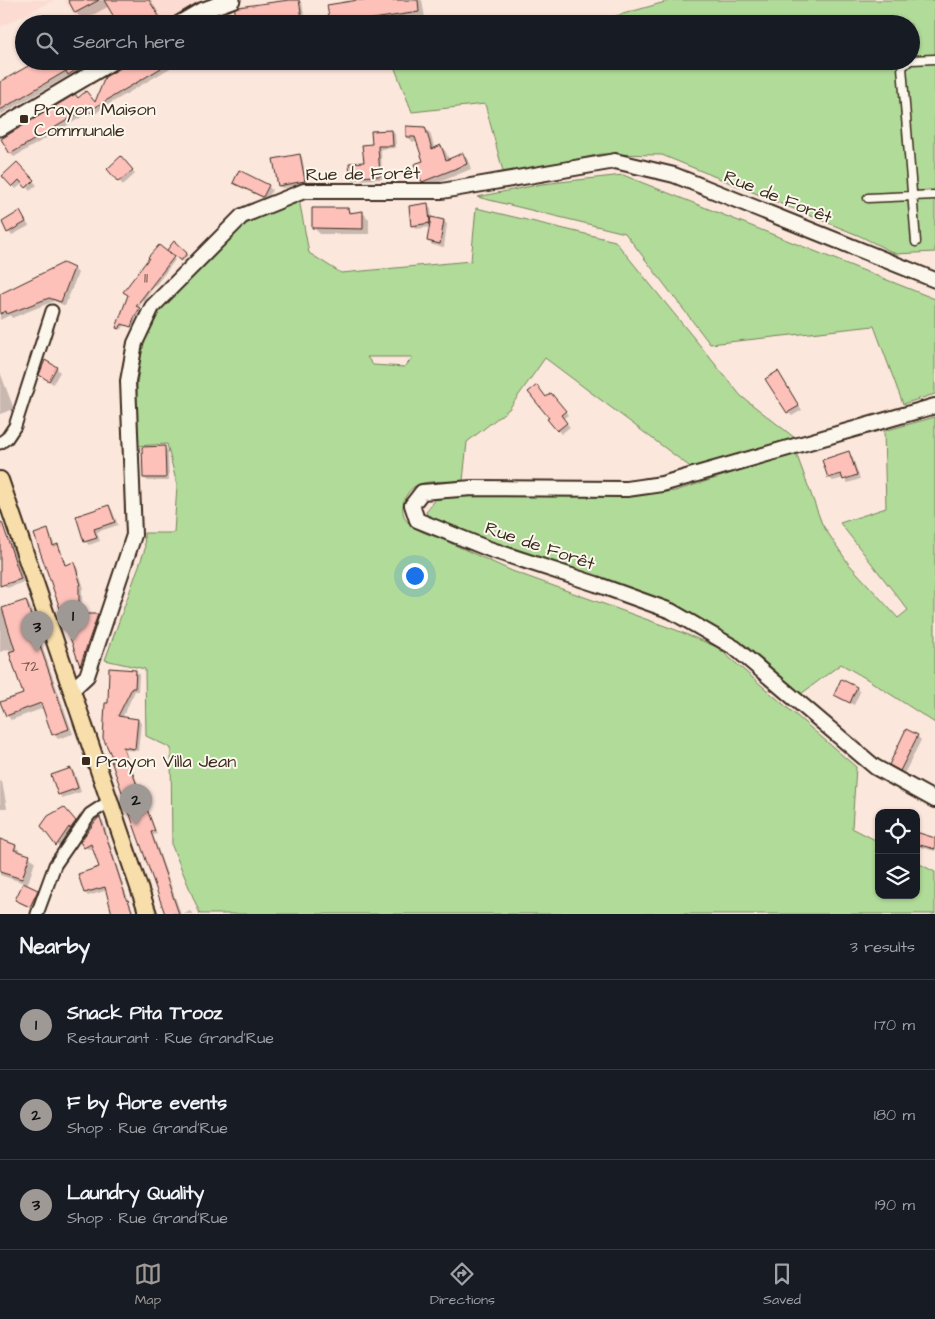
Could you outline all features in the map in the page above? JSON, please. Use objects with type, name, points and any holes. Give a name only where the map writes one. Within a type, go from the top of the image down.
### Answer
[{"type":"main road","points":[[194,15],[232,0]]},
{"type":"main road","points":[[0,128],[98,70]]},
{"type":"main road","points":[[0,480],[148,914]]},
{"type":"street","points":[[920,60],[935,58]]},
{"type":"street","points":[[902,70],[916,242]]},
{"type":"street","name":"Rue de Forêt","points":[[72,690],[88,676],[134,535],[128,381],[135,343],[152,307],[242,216],[304,191],[442,191],[615,161],[674,175],[932,277]]},
{"type":"street","points":[[868,198],[935,195]]},
{"type":"street","points":[[0,443],[7,438],[15,426],[52,311]]},
{"type":"street","name":"Rue de Forêt","points":[[935,406],[662,484],[627,489],[472,488],[422,492],[412,504],[417,520],[489,549],[671,611],[735,648],[875,767],[935,800]]},
{"type":"street","points":[[37,914],[55,865],[90,814],[110,801]]},
{"type":"shaded area","points":[[0,0],[55,0],[24,15],[15,15],[15,20],[0,27]]},
{"type":"shaded area","points":[[64,0],[207,0],[181,15],[74,15]]},
{"type":"green space","points":[[672,0],[935,0],[935,252],[896,254],[860,236],[662,155],[601,154],[504,175],[485,104],[412,112],[396,70],[920,70],[920,15],[620,15]]},
{"type":"green space","points":[[623,175],[935,299],[935,394],[903,404],[874,326],[710,344],[625,233],[477,197],[542,184]]},
{"type":"green space","points":[[299,199],[309,253],[341,273],[471,261],[476,208],[615,241],[741,396],[795,438],[693,469],[545,358],[509,409],[467,442],[463,481],[430,482],[415,486],[407,494],[403,504],[406,520],[420,531],[512,571],[676,630],[717,647],[856,767],[852,828],[875,840],[875,899],[920,899],[920,864],[935,872],[935,914],[200,914],[172,846],[171,748],[146,736],[145,669],[105,660],[145,549],[144,533],[174,533],[177,485],[167,444],[136,446],[137,384],[143,345],[161,309],[212,255],[244,225]],"holes":[[[367,357],[412,358],[405,367],[373,365]]]},
{"type":"green space","points":[[935,417],[935,723],[841,664],[801,694],[747,646],[680,610],[430,522],[426,512],[434,500],[460,495],[620,496],[675,491],[796,453],[822,524],[848,563],[898,618],[908,610],[840,523],[886,508],[884,431]]},
{"type":"building","points":[[68,0],[99,0],[75,13]]},
{"type":"building","points":[[104,0],[149,0],[158,15],[113,15]]},
{"type":"building","points":[[299,0],[302,15],[231,15],[234,14],[234,9]]},
{"type":"building","points":[[358,0],[418,0],[419,12],[400,15],[329,15],[327,5]]},
{"type":"building","points":[[21,70],[76,70],[68,75],[66,71],[0,110],[0,82]]},
{"type":"building","points":[[117,70],[158,70],[97,106],[90,113],[86,109],[10,154],[1,139],[75,94],[78,98],[86,91],[95,102],[105,77]]},
{"type":"building","points":[[406,126],[425,127],[432,149],[441,145],[446,160],[463,153],[467,164],[422,182],[414,164],[423,161],[415,137],[406,137]]},
{"type":"building","points":[[392,130],[393,146],[378,146],[380,176],[350,177],[349,163],[364,162],[362,145],[372,144],[371,131]]},
{"type":"building","points":[[300,154],[305,181],[278,186],[273,159]]},
{"type":"building","points":[[121,156],[133,170],[118,182],[107,169]]},
{"type":"building","points":[[17,162],[34,180],[26,188],[19,180],[12,187],[2,176]]},
{"type":"building","points":[[239,170],[269,185],[263,197],[233,183]]},
{"type":"building","points":[[428,203],[430,223],[411,226],[409,206]]},
{"type":"building","points":[[312,208],[348,208],[349,213],[363,211],[363,229],[312,228]]},
{"type":"building","points":[[20,211],[26,222],[7,233],[2,222]]},
{"type":"building","points":[[431,217],[444,220],[440,244],[427,241]]},
{"type":"building","points":[[174,241],[187,253],[181,261],[167,250]]},
{"type":"building","points":[[159,245],[174,257],[136,306],[140,308],[131,327],[122,324],[119,329],[116,328],[128,295],[123,292]]},
{"type":"building","points":[[63,263],[74,268],[61,302],[49,298],[7,314],[6,311],[0,314],[0,294]]},
{"type":"building","points":[[45,360],[57,367],[49,381],[39,375]]},
{"type":"building","points":[[778,371],[799,406],[787,413],[765,379]]},
{"type":"building","points":[[537,385],[546,397],[551,393],[566,411],[561,415],[567,423],[557,431],[528,392]]},
{"type":"building","points":[[165,446],[166,478],[143,478],[142,447]]},
{"type":"building","points":[[849,451],[857,475],[843,480],[841,474],[828,478],[822,460]]},
{"type":"building","points":[[109,505],[115,522],[94,529],[97,538],[84,542],[76,516]]},
{"type":"building","points":[[2,522],[21,579],[0,586],[0,523]]},
{"type":"building","points":[[48,529],[53,546],[58,544],[65,565],[74,562],[81,585],[79,586],[79,614],[98,614],[80,666],[34,534]]},
{"type":"building","points":[[26,600],[69,729],[52,735],[41,703],[6,716],[0,702],[23,694],[9,652],[15,650],[2,608]]},
{"type":"building","points":[[109,668],[136,670],[135,688],[132,688],[118,716],[138,719],[135,749],[123,747],[155,831],[151,832],[179,914],[165,914],[110,758],[112,757],[103,738],[105,703],[108,703]]},
{"type":"building","points":[[841,679],[857,687],[850,703],[834,695]]},
{"type":"building","points":[[906,729],[918,735],[900,771],[889,765]]},
{"type":"building","points":[[71,768],[78,788],[58,795],[51,775]]},
{"type":"building","points":[[64,807],[76,821],[70,829],[69,827],[56,846],[41,826],[48,816]]},
{"type":"building","points":[[100,817],[133,914],[112,914],[105,887],[84,893],[78,874],[99,867],[91,844],[84,848],[80,842]]},
{"type":"building","points":[[920,833],[935,838],[935,849],[920,845]]},
{"type":"building","points":[[0,839],[16,845],[14,850],[30,855],[22,879],[0,872]]},
{"type":"building","points":[[23,883],[38,890],[30,907],[15,900]]},
{"type":"place","name":"Prayon Maison Communale","points":[[24,119]]},
{"type":"place","name":"Snack Pita Trooz","points":[[73,641]]},
{"type":"place","name":"Laundry Quality","points":[[37,652]]},
{"type":"place","name":"Prayon Villa Jean","points":[[86,761]]},
{"type":"place","name":"F by flore events","points":[[136,825]]}]
